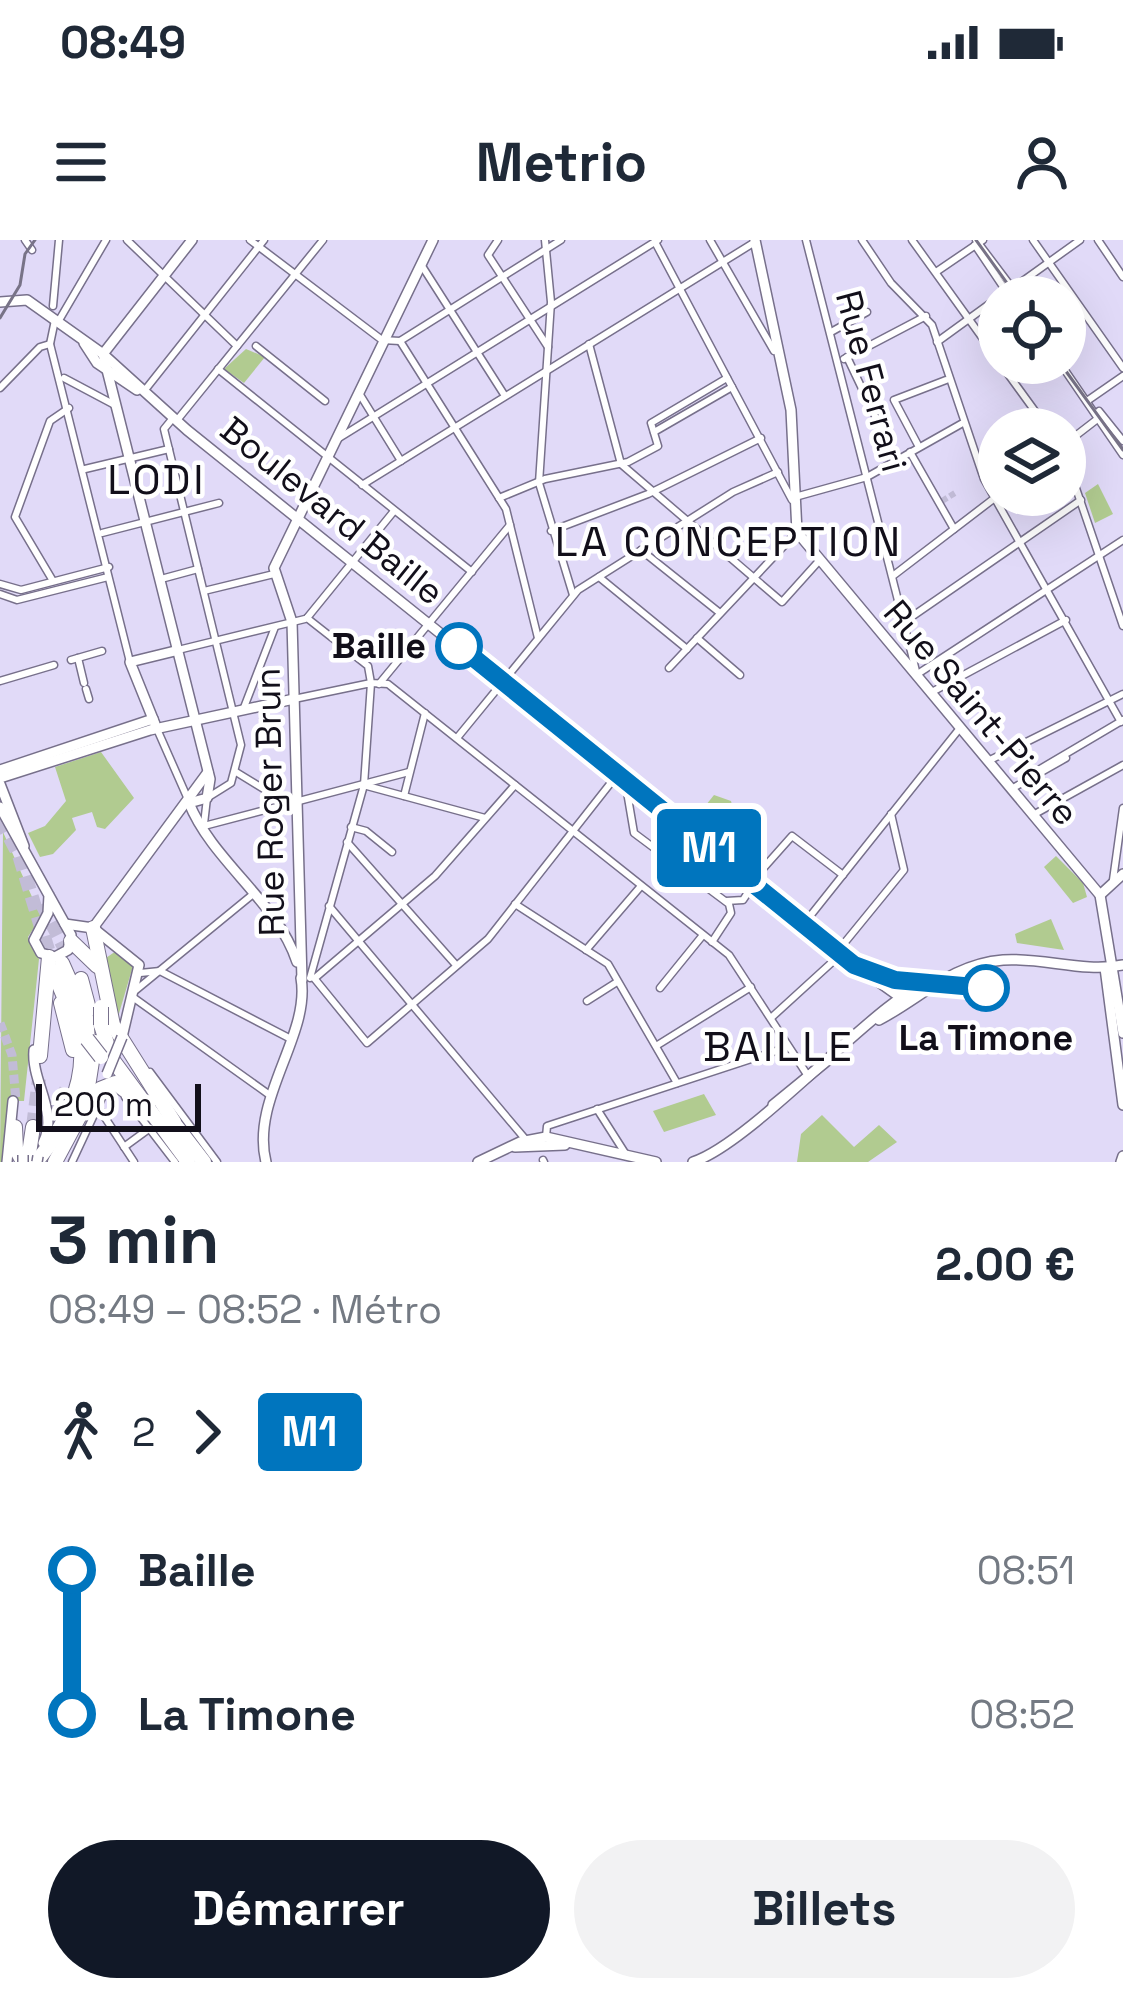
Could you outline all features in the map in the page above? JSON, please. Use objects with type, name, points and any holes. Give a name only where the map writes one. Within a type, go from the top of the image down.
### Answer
[{"type":"highway","points":[[93,928],[112,1059],[185,1162]]},
{"type":"highway","points":[[59,957],[81,979],[122,1043],[161,1125]]},
{"type":"highway","points":[[59,957],[60,989],[74,1054],[66,1090]]},
{"type":"highway","points":[[59,957],[86,959],[121,1060],[185,1162]]},
{"type":"highway","points":[[40,1056],[59,957]]},
{"type":"highway","points":[[44,1154],[81,1090],[90,1033],[59,957]]},
{"type":"highway","points":[[44,1154],[100,1077],[95,1032],[81,979]]},
{"type":"highway","points":[[60,989],[100,1077],[129,1094],[185,1162]]},
{"type":"highway","points":[[73,1018],[100,1057],[161,1125]]},
{"type":"highway","points":[[108,1021],[161,1125]]},
{"type":"highway","points":[[44,1154],[73,1098],[100,1077]]},
{"type":"highway","points":[[44,1154],[100,1077]]},
{"type":"highway","points":[[12,1128],[16,1149],[44,1154]]},
{"type":"main road","points":[[189,803],[208,798],[208,772],[106,371],[97,356],[192,240]]},
{"type":"main road","points":[[274,574],[326,456],[433,240]]},
{"type":"main road","name":"Rue Saint-Pierre","points":[[755,241],[774,351],[790,410],[797,532],[1100,896],[1123,1033]]},
{"type":"main road","name":"Boulevard Baille","points":[[0,302],[20,298],[57,321],[624,785],[899,1002]]},
{"type":"main road","name":"Boulevard Baille","points":[[106,371],[142,393]]},
{"type":"main road","name":"Rue Roger Brun","points":[[261,1159],[271,1096],[309,979],[296,950],[291,607],[274,574]]},
{"type":"main road","points":[[155,724],[130,662],[175,651]]},
{"type":"main road","points":[[24,847],[0,777],[155,724],[192,722],[295,699]]},
{"type":"main road","points":[[93,928],[208,772]]},
{"type":"main road","points":[[189,803],[296,950]]},
{"type":"main road","points":[[0,807],[64,924],[33,1059],[47,1108],[44,1154]]},
{"type":"main road","points":[[175,816],[202,824]]},
{"type":"main road","points":[[1100,896],[1123,874]]},
{"type":"main road","points":[[49,895],[45,921],[34,940],[59,957]]},
{"type":"main road","points":[[45,921],[93,928],[135,960],[140,973],[135,994],[108,1021],[100,1077]]},
{"type":"main road","points":[[693,1162],[728,1144],[899,1002],[966,968],[1007,960],[1114,972]]},
{"type":"main road","name":"Rue Saint-Pierre","points":[[1114,972],[1123,1105]]},
{"type":"main road","points":[[8,1162],[15,1101]]},
{"type":"main road","points":[[478,1162],[496,1158],[526,1140],[656,1162]]},
{"type":"main road","points":[[515,1147],[544,1142]]},
{"type":"main road","points":[[542,1161],[544,1142]]},
{"type":"street","points":[[53,306],[59,240]]},
{"type":"street","points":[[106,240],[57,321],[50,344],[102,533],[130,662]]},
{"type":"street","points":[[127,240],[237,346]]},
{"type":"street","points":[[250,240],[261,243],[382,340],[400,341],[546,244],[560,240]]},
{"type":"street","points":[[323,240],[251,341],[237,346],[164,429],[238,711],[241,745],[236,772],[231,784],[208,798],[202,824],[409,772]]},
{"type":"street","points":[[498,240],[488,255],[548,347]]},
{"type":"street","points":[[710,240],[774,351]]},
{"type":"street","name":"Rue Ferrari","points":[[806,240],[907,620],[916,675]]},
{"type":"street","points":[[862,240],[891,283],[926,316],[961,424],[978,457]]},
{"type":"street","points":[[913,240],[978,331]]},
{"type":"street","points":[[1033,240],[1123,372],[1089,400]]},
{"type":"street","points":[[1030,276],[1080,240]]},
{"type":"street","points":[[1098,240],[1123,277]]},
{"type":"street","points":[[335,439],[375,419],[656,241],[795,500],[868,476],[961,424]]},
{"type":"street","points":[[362,485],[755,241]]},
{"type":"street","points":[[935,272],[978,242],[996,276]]},
{"type":"street","points":[[142,393],[261,243]]},
{"type":"street","points":[[546,244],[551,307],[539,483],[573,595]]},
{"type":"street","points":[[422,266],[505,396]]},
{"type":"street","points":[[830,332],[867,312]]},
{"type":"street","points":[[937,342],[978,313]]},
{"type":"street","points":[[838,362],[926,316]]},
{"type":"street","points":[[251,341],[326,401]]},
{"type":"street","points":[[400,341],[499,498],[511,525],[538,638]]},
{"type":"street","points":[[0,388],[40,346],[50,344]]},
{"type":"street","points":[[589,344],[621,464],[782,602],[818,562]]},
{"type":"street","points":[[1113,354],[1123,347]]},
{"type":"street","points":[[847,357],[896,460]]},
{"type":"street","points":[[218,369],[472,572]]},
{"type":"street","points":[[61,376],[113,404]]},
{"type":"street","points":[[499,498],[539,483],[621,464],[658,446],[651,423],[727,378]]},
{"type":"street","points":[[919,447],[894,400],[946,380]]},
{"type":"street","points":[[1077,384],[1123,455]]},
{"type":"street","points":[[654,432],[732,387]]},
{"type":"street","points":[[358,392],[401,461]]},
{"type":"street","points":[[53,580],[15,517],[50,422],[69,408]]},
{"type":"street","points":[[1101,417],[1123,441]]},
{"type":"street","points":[[1086,428],[1101,417]]},
{"type":"street","points":[[551,531],[653,491],[761,438]]},
{"type":"street","points":[[85,470],[169,449]]},
{"type":"street","points":[[910,452],[954,529]]},
{"type":"street","points":[[457,738],[573,595],[688,520],[778,472]]},
{"type":"street","points":[[102,533],[219,503]]},
{"type":"street","points":[[175,651],[307,618],[394,511]]},
{"type":"street","points":[[894,575],[978,511]]},
{"type":"street","points":[[1086,515],[1123,626]]},
{"type":"street","points":[[1009,516],[1122,721],[1035,772]]},
{"type":"street","points":[[907,620],[1057,516]]},
{"type":"street","points":[[375,683],[511,525]]},
{"type":"street","points":[[669,668],[797,532]]},
{"type":"street","points":[[916,675],[1123,540]]},
{"type":"street","points":[[641,550],[720,614]]},
{"type":"street","points":[[0,584],[21,590],[109,567]]},
{"type":"street","points":[[158,580],[198,569]]},
{"type":"street","points":[[204,591],[274,574]]},
{"type":"street","points":[[0,594],[17,600],[108,577]]},
{"type":"street","points":[[599,577],[687,649]]},
{"type":"street","points":[[307,618],[368,666],[375,683],[364,785],[309,979]]},
{"type":"street","points":[[930,693],[1066,620]]},
{"type":"street","points":[[238,711],[275,627]]},
{"type":"street","points":[[697,638],[740,675]]},
{"type":"street","points":[[112,648],[126,645]]},
{"type":"street","points":[[86,690],[74,659],[102,651]]},
{"type":"street","points":[[0,670],[2,680],[54,665]]},
{"type":"street","points":[[295,699],[388,684],[731,957],[808,1076]]},
{"type":"street","points":[[988,761],[1123,694]]},
{"type":"street","points":[[404,796],[425,712]]},
{"type":"street","points":[[155,724],[189,803]]},
{"type":"street","points":[[802,925],[960,728]]},
{"type":"street","points":[[1013,788],[1066,758]]},
{"type":"street","points":[[1033,814],[1123,765]]},
{"type":"street","points":[[236,772],[292,803]]},
{"type":"street","points":[[364,785],[485,818]]},
{"type":"street","points":[[309,979],[402,904],[515,785]]},
{"type":"street","points":[[309,979],[367,1043],[488,940],[572,831],[624,785],[634,833],[727,901],[731,913],[712,942]]},
{"type":"street","points":[[1112,883],[1123,808]]},
{"type":"street","points":[[770,1018],[838,954],[904,870],[891,814]]},
{"type":"street","points":[[351,827],[366,831],[392,852]]},
{"type":"street","points":[[727,901],[743,900],[795,836],[843,875]]},
{"type":"street","points":[[347,842],[457,966]]},
{"type":"street","points":[[586,950],[640,886]]},
{"type":"street","points":[[252,895],[135,994],[271,1096]]},
{"type":"street","points":[[515,904],[608,964],[677,1084]]},
{"type":"street","points":[[329,906],[526,1140]]},
{"type":"street","points":[[660,988],[703,935]]},
{"type":"street","points":[[140,973],[160,971],[289,1038]]},
{"type":"street","points":[[587,1001],[617,982]]},
{"type":"street","points":[[656,1046],[752,987]]},
{"type":"street","points":[[108,1021],[217,1162]]},
{"type":"street","points":[[544,1142],[547,1126],[788,1047]]},
{"type":"street","points":[[100,1077],[98,1108],[134,1162]]},
{"type":"street","points":[[100,1077],[161,1125],[124,1147]]},
{"type":"street","points":[[44,1154],[98,1108]]},
{"type":"street","points":[[597,1109],[623,1158]]},
{"type":"street","points":[[44,1154],[85,1162]]},
{"type":"green space","points":[[246,349],[265,357],[244,383],[224,369]]},
{"type":"green space","points":[[1098,484],[1113,514],[1095,523],[1086,492]]},
{"type":"green space","points":[[101,752],[134,798],[105,829],[97,827],[92,812],[72,818],[76,830],[53,854],[40,857],[28,833],[45,826],[66,801],[55,767]]},
{"type":"green space","points":[[714,795],[731,801],[733,809],[715,837],[694,820]]},
{"type":"green space","points":[[3,832],[41,917],[28,937],[39,959],[24,1101],[11,1101],[5,1162],[0,1162]]},
{"type":"green space","points":[[1056,856],[1083,883],[1087,897],[1073,903],[1044,867]]},
{"type":"green space","points":[[1051,919],[1064,950],[1017,943],[1015,934]]},
{"type":"green space","points":[[116,951],[133,966],[115,1027],[103,960]]},
{"type":"green space","points":[[704,1094],[716,1115],[664,1132],[653,1111]]},
{"type":"green space","points":[[822,1115],[854,1147],[879,1125],[897,1142],[868,1162],[797,1162],[801,1134]]},
{"type":"tunnel","points":[[942,501],[955,493]]},
{"type":"tunnel","points":[[0,819],[19,855],[53,966]]},
{"type":"tunnel","points":[[42,904],[70,959]]},
{"type":"tunnel","points":[[0,1023],[12,1055],[16,1101]]},
{"type":"tunnel","points":[[33,1127],[39,1079]]},
{"type":"tunnel","points":[[42,1131],[66,1090]]},
{"type":"tram line","points":[[0,318],[20,285],[25,254],[35,240]]},
{"type":"tram line","points":[[976,240],[1002,276]]},
{"type":"tram line","points":[[1075,384],[1123,450]]},
{"type":"metro line","name":"M1","points":[[459,646],[854,965],[895,980],[986,988]]},
{"type":"place","name":"Baille","points":[[459,646]]},
{"type":"place","name":"La Timone","points":[[986,988]]},
{"type":"district","name":"LODI","points":[[157,479]]},
{"type":"district","name":"LA CONCEPTION","points":[[729,541]]},
{"type":"district","name":"BAILLE","points":[[779,1046]]}]
